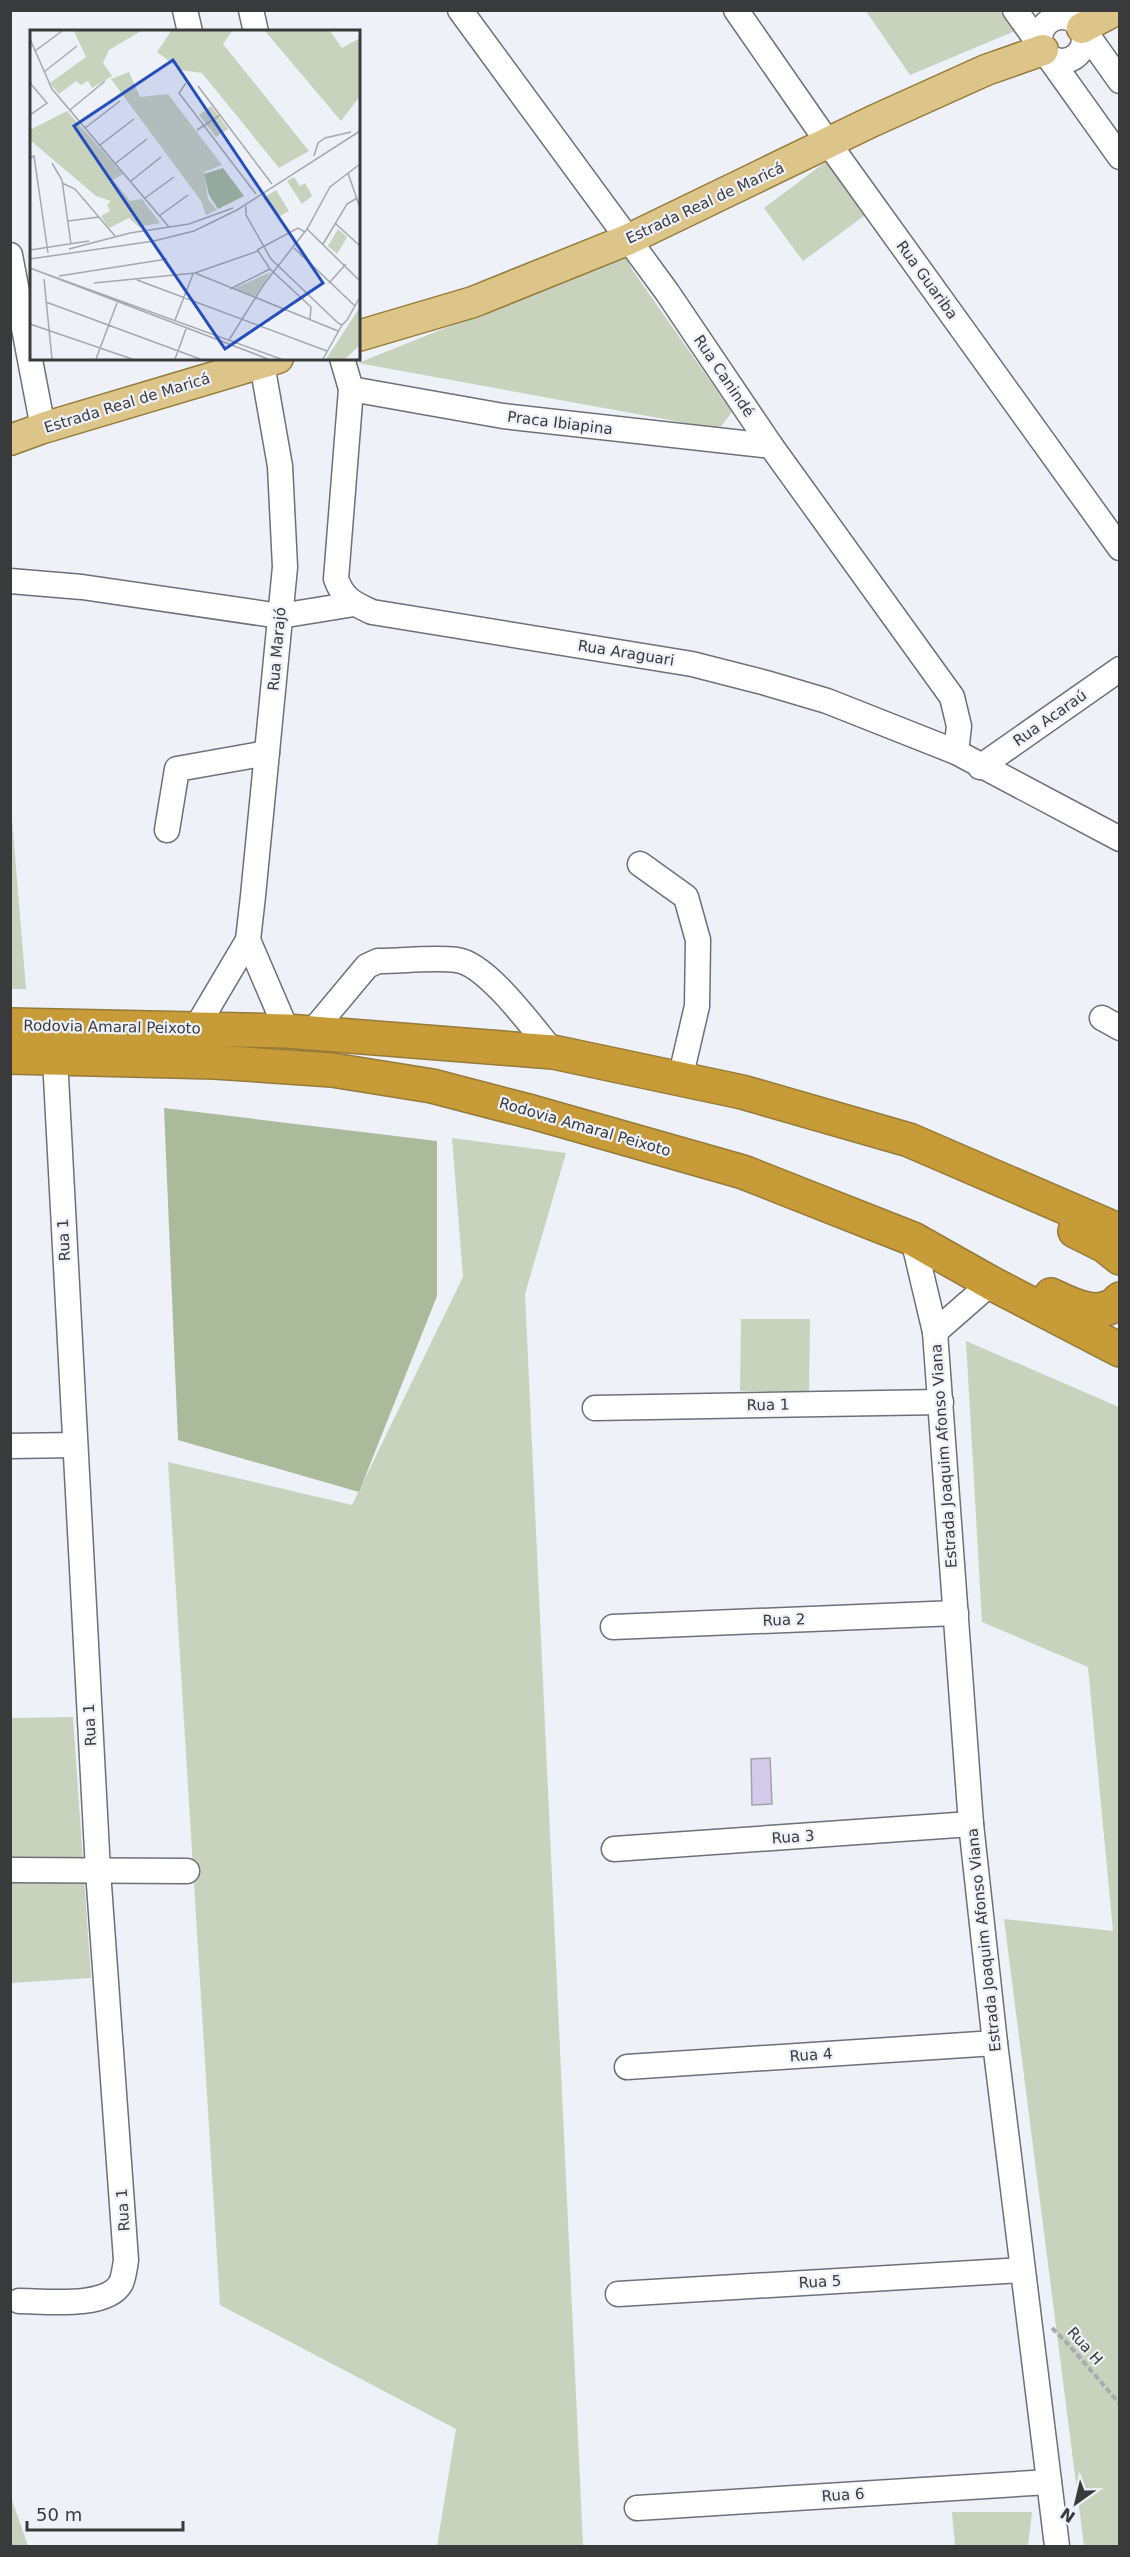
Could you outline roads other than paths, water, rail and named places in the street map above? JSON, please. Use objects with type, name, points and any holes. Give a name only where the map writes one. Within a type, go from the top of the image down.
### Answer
[{"type":"highway","name":"Rodovia Amaral Peixoto","points":[[10,1025],[299,1032],[554,1052],[742,1092],[909,1140],[1119,1231]]},
{"type":"highway","name":"Rodovia Amaral Peixoto","points":[[10,1057],[215,1062],[332,1070],[432,1086],[654,1146],[771,1182],[914,1239],[991,1283],[1119,1350]]},
{"type":"highway","points":[[692,1082],[755,1109],[893,1150],[1027,1206],[1105,1246],[1119,1258]]},
{"type":"highway","points":[[771,1182],[810,1184],[894,1214],[1055,1296],[1086,1309],[1101,1312],[1111,1308],[1119,1299]]},
{"type":"main road","points":[[1076,20],[1116,10]]},
{"type":"main road","name":"Estrada Real de Maricá","points":[[360,335],[473,302],[627,240],[873,121],[986,70],[1043,50]]},
{"type":"main road","name":"Estrada Real de Maricá","points":[[10,440],[267,360]]},
{"type":"street","points":[[185,10],[190,30]]},
{"type":"street","points":[[251,10],[256,30]]},
{"type":"street","name":"Rua Canindé","points":[[460,10],[667,292],[771,446],[952,697],[958,726],[956,752]]},
{"type":"street","name":"Rua Guariba","points":[[736,10],[829,144],[1119,548]]},
{"type":"street","points":[[1015,10],[1119,157]]},
{"type":"street","points":[[1043,50],[1041,31],[1050,20],[1064,16],[1076,20],[1119,81]]},
{"type":"street","points":[[10,255],[30,360]]},
{"type":"street","points":[[30,360],[43,428]]},
{"type":"street","name":"Rua Marajó","points":[[196,1028],[249,940],[285,567],[280,466],[267,360]]},
{"type":"street","points":[[343,360],[351,389],[336,579],[342,594],[354,604]]},
{"type":"street","name":"Praca Ibiapina","points":[[351,389],[503,416],[771,446]]},
{"type":"street","points":[[10,581],[82,588],[280,616],[354,604]]},
{"type":"street","name":"Rua Araguari","points":[[354,604],[372,612],[692,664],[827,701],[956,752],[1119,839]]},
{"type":"street","name":"Rua Acaraú","points":[[980,766],[1119,669]]},
{"type":"street","points":[[167,830],[177,769],[267,753]]},
{"type":"street","points":[[640,864],[686,897],[698,940],[692,1082]]},
{"type":"street","name":"Rua Marajó","points":[[249,940],[299,1032]]},
{"type":"street","points":[[299,1032],[367,966],[378,962],[458,960],[476,966],[489,978],[554,1052]]},
{"type":"street","name":"Rua 1","points":[[19,2301],[81,2301],[109,2295],[121,2283],[126,2259],[98,1870],[55,1058]]},
{"type":"street","name":"Estrada Joaquim Afonso Viana","points":[[914,1239],[935,1332],[971,1824],[1056,2547]]},
{"type":"street","name":"Estrada Joaquim Afonso Viana","points":[[935,1332],[991,1283]]},
{"type":"street","name":"Rua 1","points":[[595,1408],[941,1402]]},
{"type":"street","points":[[10,1446],[75,1445]]},
{"type":"street","name":"Rua 2","points":[[613,1627],[956,1613]]},
{"type":"street","name":"Rua 3","points":[[614,1849],[971,1824]]},
{"type":"street","points":[[10,1870],[187,1871]]},
{"type":"street","name":"Rua 4","points":[[627,2067],[995,2043]]},
{"type":"street","name":"Rua 5","points":[[618,2294],[1022,2270]]},
{"type":"street","name":"Rua 6","points":[[637,2508],[1049,2482]]}]
